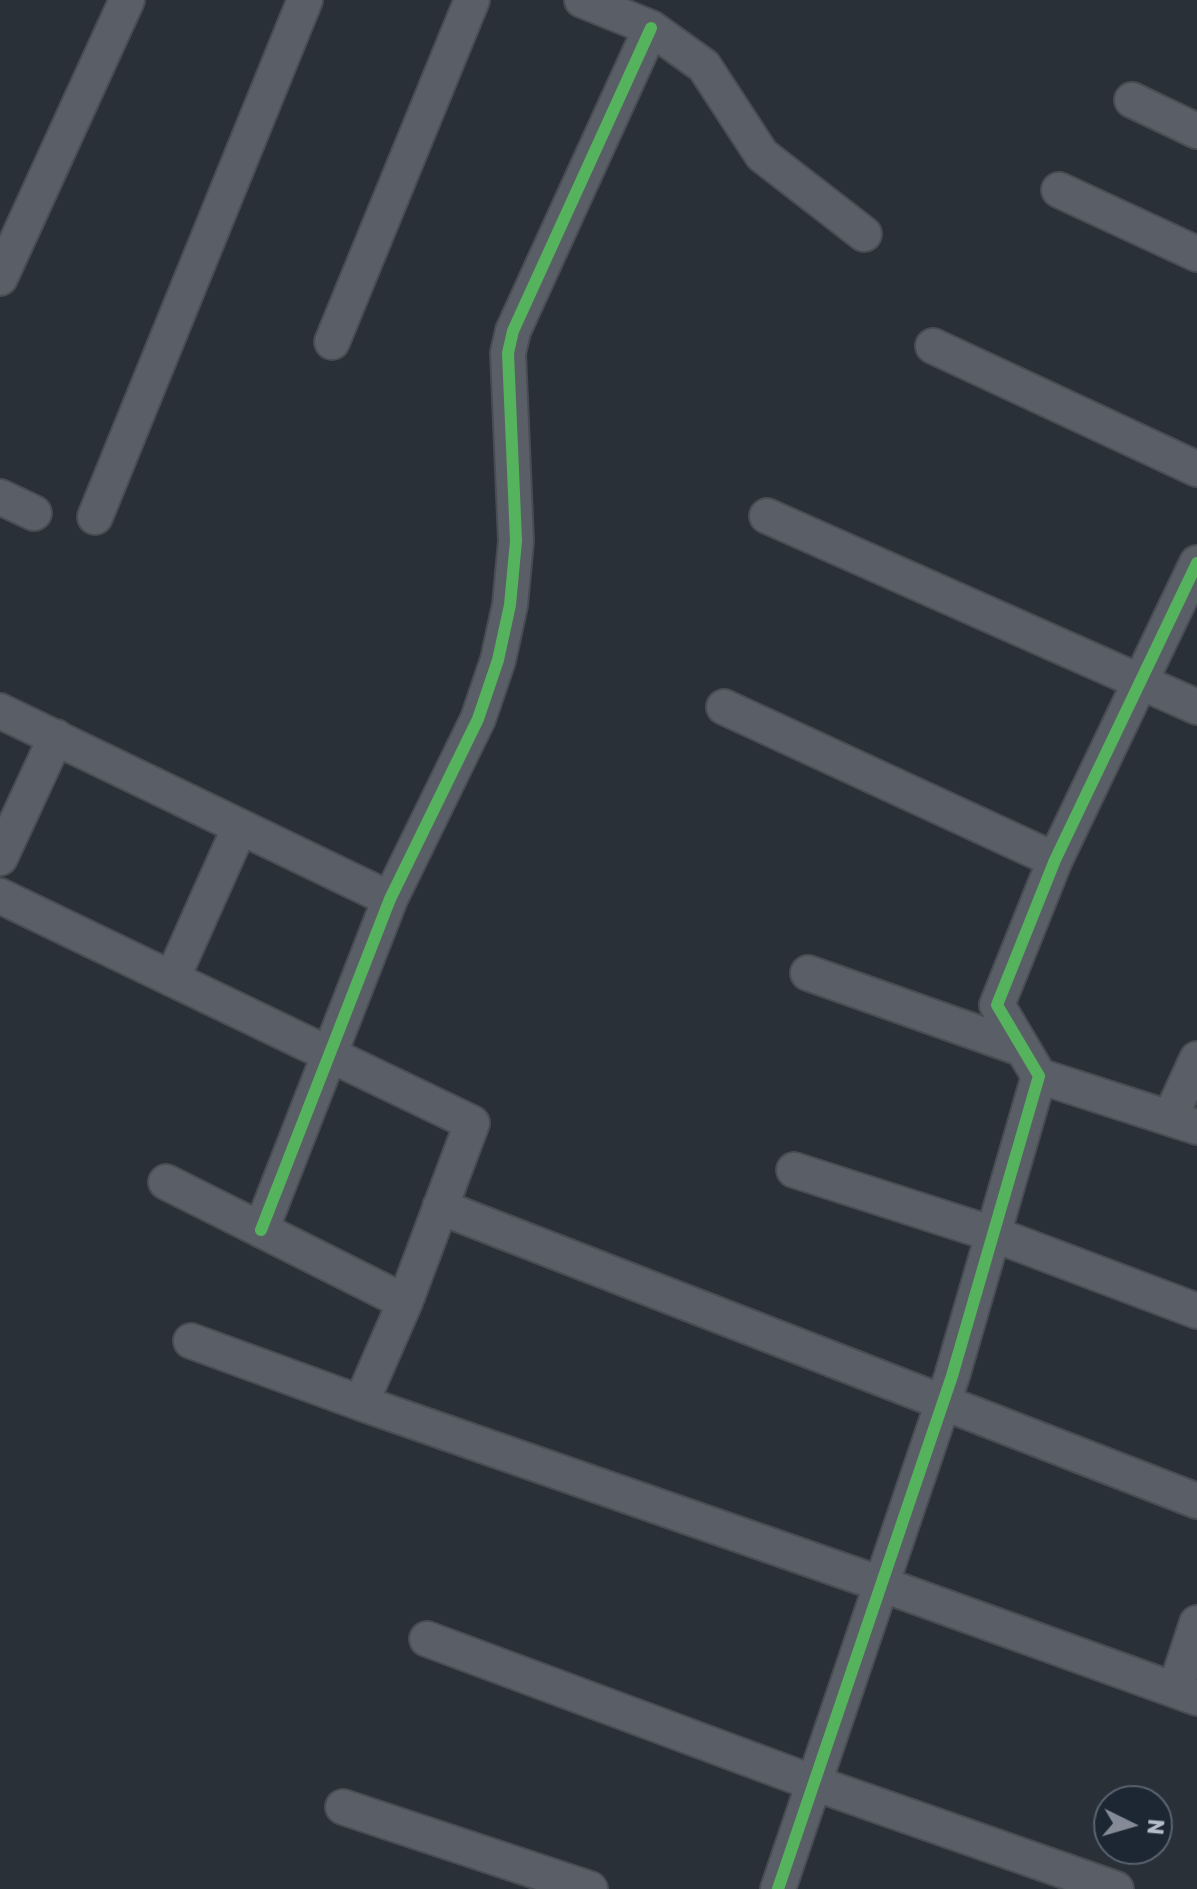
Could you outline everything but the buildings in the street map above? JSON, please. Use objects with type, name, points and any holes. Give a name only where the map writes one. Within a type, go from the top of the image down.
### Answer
[{"type":"street","points":[[0,278],[127,0]]},
{"type":"street","points":[[95,517],[305,0]]},
{"type":"street","points":[[332,342],[472,0]]},
{"type":"street","points":[[582,0],[651,28],[704,66],[762,155],[864,234]]},
{"type":"street","points":[[261,1230],[390,899],[478,719],[498,660],[507,619],[516,541],[508,377],[508,353],[513,331],[651,28]]},
{"type":"street","points":[[1132,100],[1197,131]]},
{"type":"street","points":[[1059,190],[1197,254]]},
{"type":"street","points":[[933,346],[1197,469]]},
{"type":"street","points":[[0,497],[34,513]]},
{"type":"street","points":[[767,516],[1197,707]]},
{"type":"street","points":[[778,1889],[943,1403],[993,1234],[1031,1063],[997,1005],[1055,860],[1197,563]]},
{"type":"street","points":[[724,707],[1055,860]]},
{"type":"street","points":[[0,711],[239,829],[390,899]]},
{"type":"street","points":[[0,858],[56,737]]},
{"type":"street","points":[[172,979],[239,829]]},
{"type":"street","points":[[0,896],[472,1123],[405,1302],[361,1403]]},
{"type":"street","points":[[808,973],[1183,1122],[1197,1059]]},
{"type":"street","points":[[794,1170],[993,1234],[1197,1311]]},
{"type":"street","points":[[166,1182],[405,1302]]},
{"type":"street","points":[[440,1207],[1197,1501]]},
{"type":"street","points":[[191,1341],[1186,1694],[1197,1623]]},
{"type":"street","points":[[427,1639],[814,1783],[1116,1889]]},
{"type":"street","points":[[343,1807],[590,1889]]},
{"type":"cycle path","points":[[261,1230],[390,899],[478,719],[498,660],[510,605],[516,541],[508,353],[513,331],[651,28]]},
{"type":"cycle path","points":[[778,1889],[952,1376],[1039,1076],[997,1005],[1055,860],[1197,563]]}]
